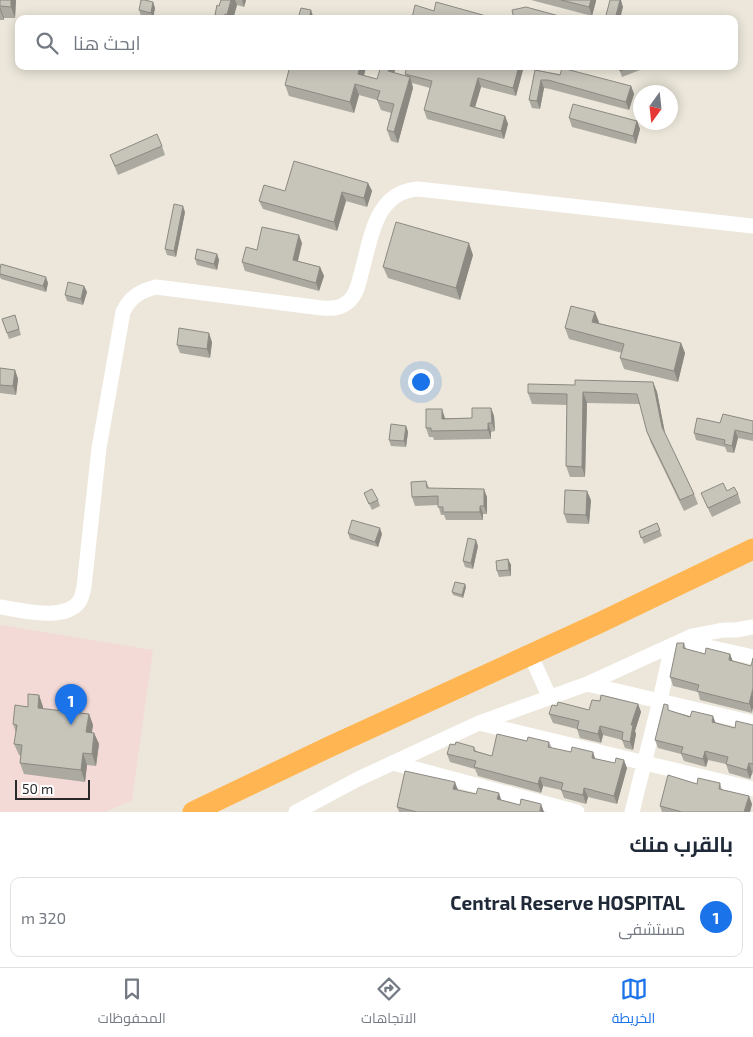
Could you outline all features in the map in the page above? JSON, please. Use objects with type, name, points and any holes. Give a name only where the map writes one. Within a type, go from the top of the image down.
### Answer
[{"type":"highway","points":[[193,812],[753,550]]},
{"type":"highway","points":[[223,812],[753,563]]},
{"type":"street","points":[[0,607],[54,614],[69,610],[79,601],[84,587],[99,448],[123,312],[127,302],[145,290],[156,287],[322,308],[332,309],[341,306],[348,302],[358,285],[382,208],[397,194],[409,189],[753,226]]},
{"type":"street","points":[[300,810],[393,763],[479,723],[587,684],[676,644],[708,632],[753,627]]},
{"type":"street","points":[[676,644],[753,657]]},
{"type":"street","points":[[632,812],[676,644]]},
{"type":"street","points":[[535,665],[550,698]]},
{"type":"street","points":[[587,684],[753,723]]},
{"type":"street","points":[[479,723],[753,790]]},
{"type":"street","points":[[393,763],[577,812]]},
{"type":"street","points":[[300,810],[321,812]]},
{"type":"shaded area","points":[[0,625],[153,650],[132,800],[106,812],[0,812]]},
{"type":"building","points":[[0,0],[11,0],[11,7],[0,6]]},
{"type":"building","points":[[141,0],[153,2],[151,13],[139,10]]},
{"type":"building","points":[[221,0],[231,0],[227,15],[215,15],[217,5],[219,6]]},
{"type":"building","points":[[561,0],[591,0],[589,7]]},
{"type":"building","points":[[610,0],[620,0],[616,15],[606,15]]},
{"type":"building","points":[[436,2],[483,15],[413,15],[415,5],[434,11]]},
{"type":"building","points":[[526,7],[555,15],[513,15],[512,10]]},
{"type":"building","points":[[301,8],[311,10],[310,15],[299,15]]},
{"type":"building","points":[[289,70],[359,70],[358,74],[377,79],[380,70],[388,70],[410,77],[394,132],[387,130],[394,104],[377,100],[380,91],[355,84],[350,102],[285,85]]},
{"type":"building","points":[[406,70],[518,70],[513,88],[478,78],[470,106],[505,116],[501,131],[424,110],[432,81],[405,74]]},
{"type":"building","points":[[535,70],[560,75],[561,70],[570,70],[631,86],[626,102],[548,80],[541,80],[537,101],[529,100]]},
{"type":"building","points":[[573,104],[633,120],[633,130],[635,130],[633,136],[569,118]]},
{"type":"building","points":[[157,134],[162,146],[115,166],[110,155]]},
{"type":"building","points":[[294,161],[368,183],[364,198],[342,192],[334,222],[259,201],[264,185],[285,191]]},
{"type":"building","points":[[174,204],[183,206],[174,251],[165,249]]},
{"type":"building","points":[[396,222],[469,243],[456,288],[383,267]]},
{"type":"building","points":[[262,227],[299,235],[293,260],[320,267],[316,283],[242,262],[246,247],[257,250]]},
{"type":"building","points":[[197,249],[217,254],[214,264],[195,259]]},
{"type":"building","points":[[1,264],[46,277],[43,286],[0,274]]},
{"type":"building","points":[[68,282],[84,286],[81,299],[65,295]]},
{"type":"building","points":[[571,306],[595,312],[592,322],[681,343],[674,371],[620,358],[624,344],[565,328]]},
{"type":"building","points":[[15,315],[19,329],[7,333],[2,319]]},
{"type":"building","points":[[179,328],[209,333],[207,349],[177,345]]},
{"type":"building","points":[[0,368],[15,370],[13,386],[0,385]]},
{"type":"building","points":[[575,380],[653,382],[662,427],[694,494],[680,500],[647,432],[637,394],[583,392],[582,467],[566,466],[567,394],[528,393],[528,384],[575,385]]},
{"type":"building","points":[[472,408],[491,408],[492,423],[488,423],[488,430],[431,431],[431,428],[426,428],[426,409],[442,409],[442,419],[472,418]]},
{"type":"building","points":[[723,414],[753,421],[753,434],[735,430],[732,446],[724,444],[725,440],[694,433],[697,418],[720,423]]},
{"type":"building","points":[[391,424],[406,426],[404,441],[389,440]]},
{"type":"building","points":[[426,481],[427,488],[484,489],[484,506],[480,506],[480,512],[443,512],[443,507],[438,507],[438,496],[412,497],[411,482]]},
{"type":"building","points":[[723,483],[727,491],[734,487],[738,494],[708,508],[701,493]]},
{"type":"building","points":[[372,489],[378,500],[369,504],[364,493]]},
{"type":"building","points":[[565,490],[587,491],[586,515],[564,514]]},
{"type":"building","points":[[352,520],[380,528],[375,542],[348,533]]},
{"type":"building","points":[[657,523],[660,530],[641,538],[639,531]]},
{"type":"building","points":[[468,538],[476,540],[471,563],[463,561]]},
{"type":"building","points":[[508,559],[509,570],[497,571],[496,561]]},
{"type":"building","points":[[455,582],[465,584],[462,595],[452,592]]},
{"type":"building","points":[[677,643],[684,643],[683,648],[705,654],[706,648],[730,654],[729,660],[751,666],[753,658],[753,688],[749,704],[697,691],[699,685],[670,677]]},
{"type":"building","points":[[28,694],[39,695],[38,708],[89,714],[86,732],[94,733],[92,754],[83,753],[81,770],[20,763],[22,745],[14,744],[17,725],[13,724],[15,705],[28,707]]},
{"type":"building","points":[[601,695],[638,704],[631,725],[633,725],[630,742],[622,740],[623,732],[600,726],[598,734],[577,729],[579,721],[549,714],[552,705],[557,706],[558,702],[589,710],[592,700],[600,701]]},
{"type":"building","points":[[664,704],[668,705],[668,710],[690,717],[692,711],[713,716],[712,722],[735,728],[736,721],[753,725],[753,764],[749,763],[747,770],[726,764],[728,757],[705,751],[703,759],[681,753],[683,747],[655,740]]},
{"type":"building","points":[[497,734],[527,741],[528,737],[549,742],[548,747],[571,752],[572,747],[593,752],[592,758],[615,763],[616,758],[624,760],[614,796],[584,788],[583,795],[561,790],[563,783],[540,777],[538,784],[474,767],[476,761],[447,754],[450,744],[455,745],[456,742],[474,747],[474,751],[492,756]]},
{"type":"building","points":[[405,771],[455,782],[453,789],[476,794],[478,788],[499,793],[497,799],[520,805],[521,799],[541,804],[540,811],[544,812],[417,812],[397,807]]},
{"type":"building","points":[[668,775],[697,784],[698,778],[720,783],[719,789],[749,796],[744,812],[682,812],[660,806]]},
{"type":"place","name":"Central Reserve HOSPITAL","points":[[71,725]]}]
